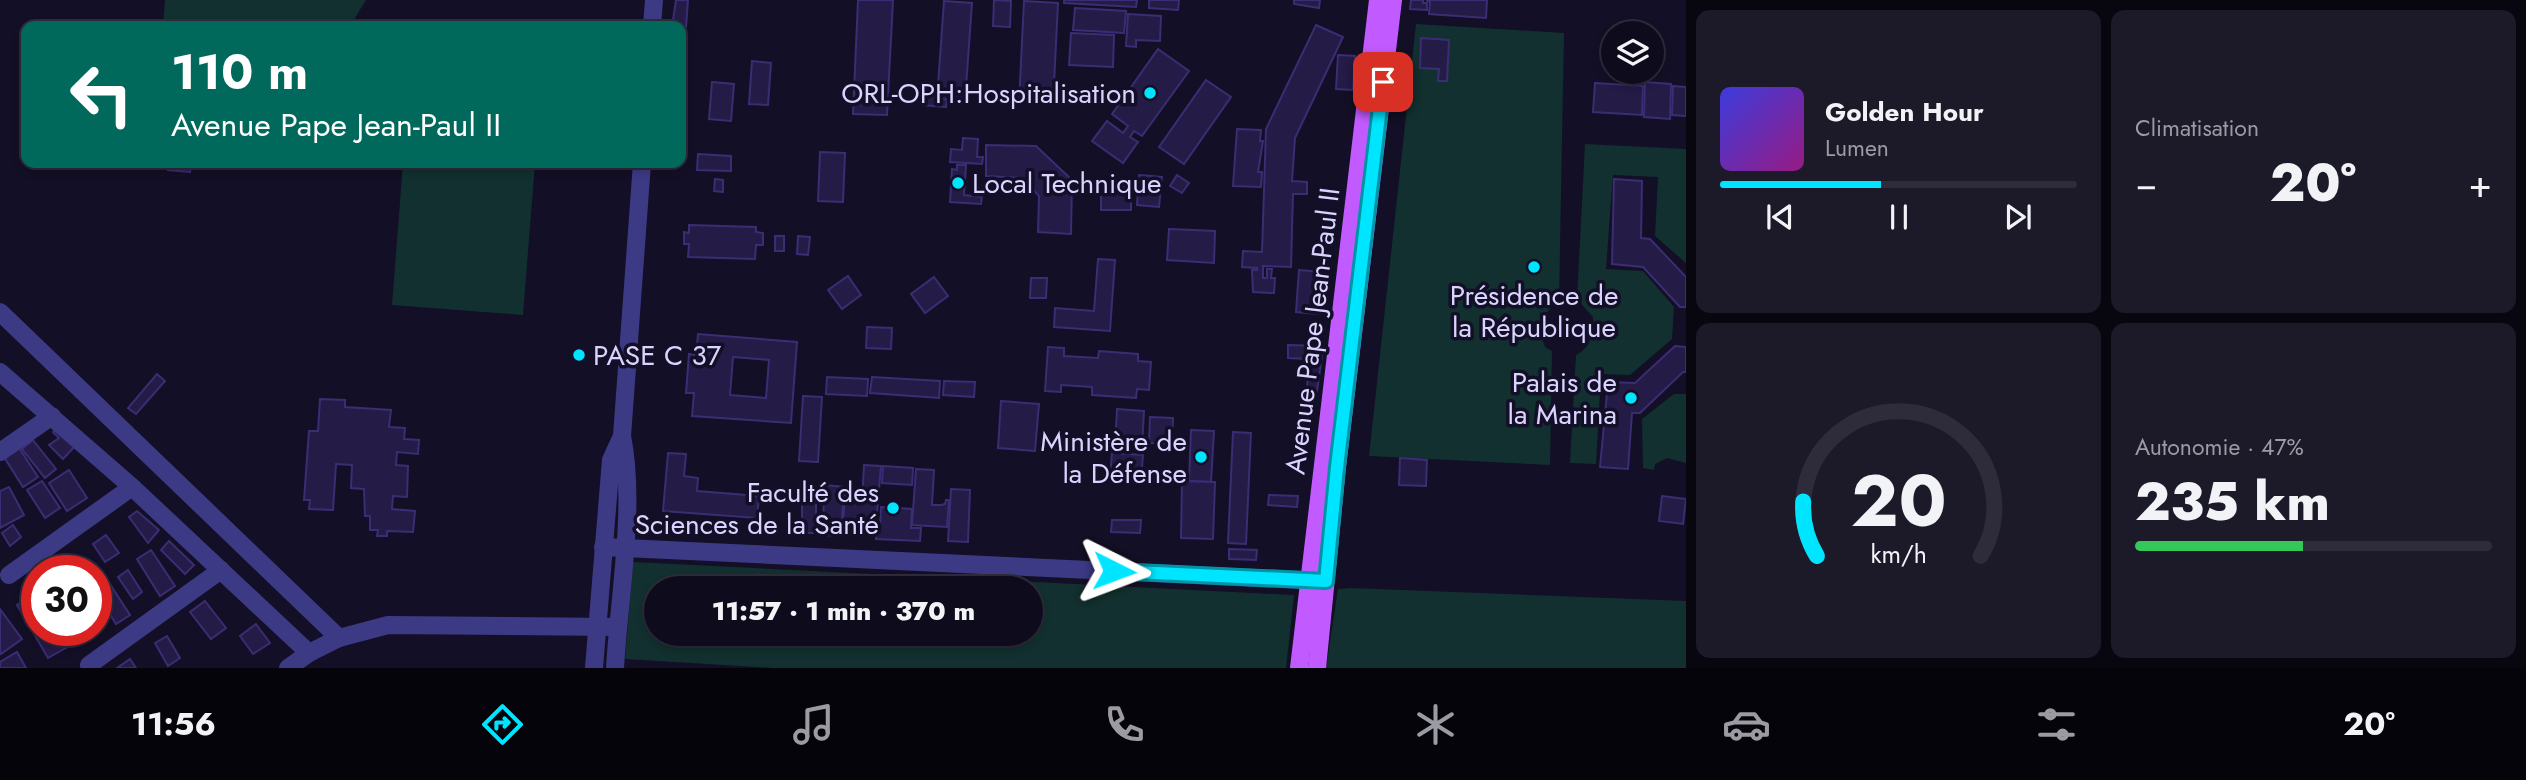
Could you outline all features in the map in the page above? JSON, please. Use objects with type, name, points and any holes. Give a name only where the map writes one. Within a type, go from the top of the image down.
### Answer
[{"type":"main road","name":"Avenue Pape Jean-Paul II","points":[[1317,668],[1317,581],[1378,0]]},
{"type":"main road","name":"Avenue Pape Jean-Paul II","points":[[1299,668],[1317,581],[1338,453],[1393,0]]},
{"type":"street","points":[[652,21],[654,0]]},
{"type":"street","points":[[615,668],[627,463],[622,436],[642,168]]},
{"type":"street","points":[[0,312],[339,638]]},
{"type":"street","points":[[0,372],[132,487],[309,653]]},
{"type":"street","points":[[0,452],[52,416]]},
{"type":"street","points":[[594,668],[611,460],[622,436]]},
{"type":"street","points":[[9,575],[132,487]]},
{"type":"street","points":[[603,547],[1317,581]]},
{"type":"street","points":[[89,665],[221,570]]},
{"type":"street","points":[[288,668],[309,653],[339,638],[388,625],[617,627]]},
{"type":"green space","points":[[165,0],[366,0],[353,21],[163,21]]},
{"type":"green space","points":[[1416,24],[1564,33],[1559,301],[1549,310],[1541,327],[1545,347],[1552,351],[1550,465],[1369,456]]},
{"type":"green space","points":[[1585,144],[1686,149],[1686,263],[1655,236],[1658,177],[1613,175],[1606,269],[1643,271],[1674,307],[1672,339],[1630,375],[1601,374],[1596,464],[1570,463],[1576,355],[1588,344],[1593,323],[1593,317],[1577,299]]},
{"type":"green space","points":[[403,168],[535,168],[523,315],[392,305]]},
{"type":"green space","points":[[1674,394],[1686,394],[1686,463],[1667,458],[1655,464],[1654,470],[1643,468],[1642,419]]},
{"type":"green space","points":[[633,562],[913,576],[644,576],[644,646],[1043,646],[1043,582],[1294,595],[1286,668],[773,668],[625,659]]},
{"type":"green space","points":[[1338,589],[1686,601],[1686,668],[1326,668]]},
{"type":"building","points":[[676,0],[688,0],[686,27],[686,21],[673,21]]},
{"type":"building","points":[[858,0],[893,0],[887,115],[853,114]]},
{"type":"building","points":[[994,0],[1011,1],[1010,27],[993,26]]},
{"type":"building","points":[[1064,0],[1137,0],[1136,7],[1064,3]]},
{"type":"building","points":[[1149,0],[1179,0],[1178,10],[1149,8]]},
{"type":"building","points":[[1294,0],[1320,0],[1319,8],[1294,4]]},
{"type":"building","points":[[1411,0],[1423,0],[1423,3],[1427,3],[1427,10],[1410,9]]},
{"type":"building","points":[[1426,0],[1487,0],[1486,18],[1429,14],[1430,2]]},
{"type":"building","points":[[944,1],[972,3],[965,101],[937,99]]},
{"type":"building","points":[[1024,1],[1058,3],[1053,104],[1019,103]]},
{"type":"building","points":[[1075,8],[1126,11],[1124,33],[1073,30]]},
{"type":"building","points":[[1128,14],[1161,16],[1160,41],[1136,40],[1136,47],[1126,46]]},
{"type":"building","points":[[1316,25],[1343,37],[1295,138],[1292,181],[1307,182],[1307,194],[1293,194],[1291,267],[1263,266],[1263,278],[1267,278],[1267,269],[1272,269],[1271,278],[1275,278],[1274,293],[1253,292],[1252,270],[1257,268],[1242,267],[1243,251],[1262,252],[1266,129]]},
{"type":"building","points":[[1071,33],[1114,35],[1113,67],[1069,65]]},
{"type":"building","points":[[1421,38],[1449,40],[1447,81],[1438,81],[1439,69],[1420,68]]},
{"type":"building","name":"ORL-OPH:Hospitalisation","points":[[1158,49],[1189,71],[1142,136],[1134,131],[1130,137],[1138,142],[1123,163],[1092,141],[1107,121],[1123,133],[1128,126],[1112,114]]},
{"type":"building","points":[[1338,55],[1355,56],[1353,90],[1336,89]]},
{"type":"building","points":[[752,61],[771,63],[768,105],[749,104]]},
{"type":"building","points":[[1206,80],[1231,97],[1184,164],[1159,147]]},
{"type":"building","points":[[712,82],[734,84],[731,121],[709,119]]},
{"type":"building","points":[[1595,83],[1643,86],[1642,115],[1593,112]]},
{"type":"building","points":[[1645,84],[1671,84],[1670,119],[1644,117]]},
{"type":"building","points":[[1673,86],[1686,87],[1686,116],[1672,115]]},
{"type":"building","points":[[922,87],[935,88],[934,97],[947,100],[946,107],[921,105]]},
{"type":"building","points":[[1237,129],[1261,130],[1260,141],[1263,141],[1258,172],[1262,172],[1261,187],[1233,186]]},
{"type":"building","points":[[963,138],[978,139],[977,157],[983,157],[982,164],[950,162],[951,149],[962,150]]},
{"type":"building","points":[[986,145],[1036,146],[1072,180],[1071,234],[1038,232],[1039,196],[1023,178],[986,176]]},
{"type":"building","points":[[820,152],[845,153],[843,202],[818,201]]},
{"type":"building","points":[[698,154],[731,156],[731,171],[697,170]]},
{"type":"building","name":"Local Technique","points":[[957,165],[966,165],[964,195],[982,197],[981,204],[950,202],[952,169],[957,170]]},
{"type":"building","points":[[168,168],[190,168],[190,172]]},
{"type":"building","points":[[1139,175],[1162,177],[1159,207],[1137,205]]},
{"type":"building","points":[[1177,175],[1189,183],[1182,193],[1170,186]]},
{"type":"building","points":[[715,179],[723,180],[723,192],[714,191]]},
{"type":"building","points":[[1614,179],[1642,181],[1641,238],[1650,239],[1686,277],[1686,307],[1680,307],[1643,267],[1612,264]]},
{"type":"building","points":[[1101,187],[1131,187],[1131,210],[1101,210]]},
{"type":"building","points":[[689,225],[756,227],[756,232],[763,233],[763,245],[756,245],[755,259],[688,257],[689,244],[684,244],[684,232],[689,233]]},
{"type":"building","points":[[1169,229],[1215,231],[1214,263],[1167,260]]},
{"type":"building","points":[[775,236],[784,236],[784,251],[775,251]]},
{"type":"building","points":[[798,236],[810,237],[808,255],[797,254]]},
{"type":"building","points":[[1098,259],[1115,260],[1110,331],[1054,327],[1055,308],[1094,311]]},
{"type":"building","points":[[1299,270],[1322,272],[1318,314],[1296,312]]},
{"type":"building","points":[[848,276],[861,295],[842,309],[828,290]]},
{"type":"building","points":[[934,277],[948,296],[925,313],[911,294]]},
{"type":"building","points":[[1031,278],[1047,278],[1046,298],[1030,298]]},
{"type":"building","points":[[867,327],[892,328],[891,349],[866,348]]},
{"type":"building","points":[[698,334],[797,342],[791,423],[692,416],[694,393],[686,393],[689,354],[696,355]],"holes":[[[733,357],[769,360],[766,398],[730,395]]]},
{"type":"building","points":[[1288,345],[1319,346],[1318,349],[1323,349],[1316,398],[1307,397],[1308,359],[1288,358]]},
{"type":"building","name":"Palais de la Marina","points":[[1675,346],[1686,347],[1686,372],[1640,413],[1632,413],[1628,469],[1600,467],[1608,382],[1635,383]]},
{"type":"building","points":[[1048,347],[1064,348],[1064,356],[1098,358],[1099,351],[1138,354],[1138,361],[1151,362],[1149,390],[1137,389],[1136,398],[1092,395],[1092,387],[1061,385],[1061,392],[1045,391]]},
{"type":"building","points":[[157,374],[165,381],[136,414],[128,408]]},
{"type":"building","points":[[827,377],[868,379],[867,396],[826,394]]},
{"type":"building","points":[[872,377],[940,381],[939,398],[870,393]]},
{"type":"building","points":[[944,381],[975,382],[974,397],[943,395]]},
{"type":"building","points":[[803,396],[822,397],[818,462],[799,461]]},
{"type":"building","points":[[320,399],[345,400],[345,407],[391,410],[389,427],[405,428],[404,439],[419,440],[418,454],[397,452],[396,465],[408,466],[407,497],[393,496],[392,509],[415,511],[413,532],[387,531],[387,536],[377,536],[378,530],[370,530],[370,516],[365,516],[364,489],[351,488],[352,465],[336,464],[333,510],[309,509],[310,500],[304,500],[309,431],[318,431]]},
{"type":"building","points":[[1001,401],[1039,404],[1035,451],[998,448]]},
{"type":"building","points":[[1117,409],[1144,411],[1142,447],[1115,446]]},
{"type":"building","points":[[1150,417],[1173,418],[1172,444],[1149,443]]},
{"type":"building","points":[[62,425],[78,443],[63,459],[49,445],[59,438],[53,432]]},
{"type":"building","points":[[1191,430],[1214,431],[1211,482],[1189,481]]},
{"type":"building","points":[[1233,432],[1251,433],[1246,544],[1228,543]]},
{"type":"building","points":[[33,440],[56,469],[45,478],[22,449]]},
{"type":"building","points":[[19,448],[38,477],[23,487],[4,457]]},
{"type":"building","points":[[668,453],[686,454],[684,476],[698,478],[697,491],[759,496],[757,518],[663,511]]},
{"type":"building","points":[[1112,453],[1143,455],[1141,479],[1110,477]]},
{"type":"building","points":[[1400,458],[1427,460],[1426,486],[1399,485]]},
{"type":"building","points":[[864,465],[881,466],[876,524],[843,522],[845,496],[849,496],[848,501],[862,502]]},
{"type":"building","points":[[883,466],[913,468],[912,485],[882,483]]},
{"type":"building","points":[[916,469],[934,470],[932,505],[945,504],[946,500],[949,500],[947,527],[912,525]]},
{"type":"building","points":[[69,470],[87,498],[67,511],[49,483]]},
{"type":"building","points":[[42,481],[60,508],[45,518],[27,490]]},
{"type":"building","points":[[1182,481],[1215,482],[1213,539],[1181,538]]},
{"type":"building","points":[[825,485],[844,487],[841,536],[822,535]]},
{"type":"building","points":[[9,487],[24,515],[0,528],[0,491]]},
{"type":"building","points":[[951,489],[970,490],[968,542],[948,541]]},
{"type":"building","points":[[1269,495],[1298,496],[1297,507],[1268,505]]},
{"type":"building","points":[[1662,496],[1686,499],[1683,524],[1659,521]]},
{"type":"building","points":[[802,503],[816,503],[816,533],[802,533]]},
{"type":"building","points":[[881,507],[912,509],[911,528],[921,528],[920,541],[876,539]]},
{"type":"building","points":[[137,511],[159,530],[148,543],[129,517]]},
{"type":"building","points":[[1112,520],[1141,520],[1140,533],[1111,532]]},
{"type":"building","points":[[13,525],[21,537],[10,546],[2,533]]},
{"type":"building","points":[[106,535],[119,553],[112,558],[112,555],[100,555],[93,544]]},
{"type":"building","points":[[169,541],[194,565],[185,574],[161,550]]},
{"type":"building","points":[[1229,549],[1257,550],[1256,560],[1229,559]]},
{"type":"building","points":[[151,550],[175,586],[160,596],[137,559]]},
{"type":"building","points":[[128,570],[142,592],[133,599],[118,577]]},
{"type":"building","points":[[112,587],[130,615],[116,624],[112,618]]},
{"type":"building","points":[[205,601],[226,628],[211,639],[190,612]]},
{"type":"building","points":[[0,609],[21,640],[1,654]]},
{"type":"building","points":[[256,624],[270,643],[253,654],[240,636]]},
{"type":"building","points":[[167,636],[180,658],[168,666],[155,643]]},
{"type":"building","points":[[41,646],[69,646],[48,658]]},
{"type":"building","points":[[17,652],[26,668],[0,668],[0,662]]},
{"type":"building","points":[[130,659],[136,668],[117,668]]},
{"type":"place","name":"ORL-OPH:Hospitalisation","points":[[1150,93]]},
{"type":"place","name":"Local Technique","points":[[958,183]]},
{"type":"place","name":"Présidence de la République","points":[[1534,267]]},
{"type":"place","name":"PASE C 37","points":[[579,355]]},
{"type":"place","name":"Palais de la Marina","points":[[1631,398]]},
{"type":"place","name":"Ministère de la Défense","points":[[1201,457]]},
{"type":"place","name":"Faculté des Sciences de la Santé","points":[[893,508]]},
{"type":"route","points":[[1114,571],[1326,581],[1383,82]]}]
